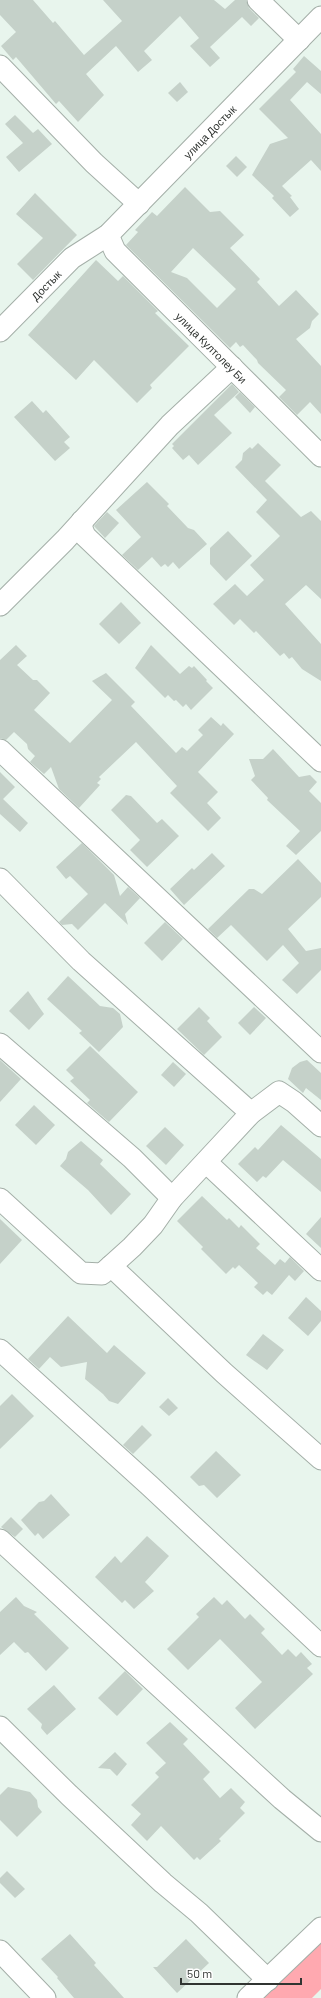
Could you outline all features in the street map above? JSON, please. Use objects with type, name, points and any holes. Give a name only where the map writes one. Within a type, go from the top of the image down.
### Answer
[{"type":"street","points":[[258,0],[299,40]]},
{"type":"street","name":"улица Достык","points":[[102,240],[321,17]]},
{"type":"street","points":[[0,66],[94,163],[139,204]]},
{"type":"street","name":"Достык","points":[[0,331],[72,258],[102,240]]},
{"type":"street","name":"улица Култолеу Би","points":[[102,240],[116,251],[321,456]]},
{"type":"street","points":[[0,605],[82,521],[170,425],[232,367]]},
{"type":"street","points":[[82,521],[82,529],[85,536],[321,761]]},
{"type":"street","points":[[0,750],[321,1052]]},
{"type":"street","points":[[0,879],[81,961],[252,1113]]},
{"type":"street","points":[[0,1044],[132,1158],[172,1198]]},
{"type":"street","points":[[0,1199],[81,1273],[102,1274],[132,1247],[152,1225],[172,1198],[252,1113],[279,1092],[294,1102],[321,1126]]},
{"type":"street","points":[[206,1162],[321,1270]]},
{"type":"street","points":[[111,1266],[224,1373],[321,1459]]},
{"type":"street","points":[[0,1350],[150,1486],[321,1646]]},
{"type":"street","points":[[0,1540],[282,1799],[321,1831]]},
{"type":"street","points":[[0,1727],[74,1800],[199,1913],[268,1980]]},
{"type":"street","points":[[248,1998],[321,1928]]},
{"type":"street","points":[[0,1951],[45,1998]]},
{"type":"shaded area","points":[[321,1936],[321,1989],[312,1998],[256,1998]]},
{"type":"building","points":[[0,0],[33,0],[53,23],[55,21],[84,55],[122,21],[103,0],[214,0],[225,9],[235,0],[246,0],[249,8],[259,18],[251,26],[242,17],[210,47],[220,58],[210,67],[190,46],[199,38],[180,16],[144,51],[152,60],[138,72],[116,46],[86,74],[104,95],[78,122],[59,101],[56,104],[16,57],[13,60],[1,46],[16,32],[0,15]]},
{"type":"building","points":[[304,56],[321,71],[321,94],[307,82],[290,100],[321,134],[321,171],[311,160],[282,186],[292,196],[290,197],[299,209],[290,217],[272,198],[274,196],[252,175],[270,144],[288,138],[259,109],[296,72],[293,69]]},
{"type":"building","points":[[180,82],[188,92],[177,102],[168,93]]},
{"type":"building","points":[[15,115],[33,133],[38,129],[52,144],[19,172],[6,157],[23,143],[5,124]]},
{"type":"building","points":[[236,156],[247,167],[237,177],[226,166]]},
{"type":"building","points":[[185,187],[210,212],[220,211],[244,235],[230,248],[260,279],[257,282],[279,306],[296,290],[319,314],[312,321],[310,328],[296,339],[321,366],[321,414],[310,402],[297,415],[279,397],[286,390],[258,363],[243,345],[240,347],[236,342],[230,348],[126,245],[138,232],[135,230],[152,212],[157,216]],"holes":[[[193,248],[236,289],[217,308],[187,278],[171,272]]]},
{"type":"building","points":[[35,193],[77,235],[33,280],[17,264],[43,238],[16,214]]},
{"type":"building","points":[[96,260],[118,281],[123,276],[158,311],[155,313],[189,346],[150,385],[152,388],[137,403],[94,360],[76,380],[28,335]]},
{"type":"building","points":[[232,384],[239,392],[214,415],[232,433],[198,465],[189,455],[183,460],[172,448],[174,446],[172,444]]},
{"type":"building","points":[[240,392],[255,407],[250,413],[235,397]]},
{"type":"building","points":[[32,401],[43,413],[46,410],[70,437],[64,442],[70,448],[55,461],[14,417]]},
{"type":"building","points":[[258,443],[281,465],[265,481],[301,517],[311,511],[321,521],[321,599],[306,585],[285,604],[321,644],[321,681],[302,669],[292,657],[289,659],[284,653],[280,656],[256,631],[254,633],[240,619],[234,625],[213,604],[235,584],[247,596],[264,580],[250,565],[280,536],[256,512],[267,500],[235,467],[242,460],[243,453],[250,447],[252,449]]},
{"type":"building","points":[[147,482],[169,504],[167,506],[188,528],[194,530],[207,544],[179,569],[173,562],[168,567],[165,564],[161,567],[152,557],[138,570],[122,555],[141,537],[116,510]]},
{"type":"building","points":[[107,512],[119,523],[105,538],[94,526]]},
{"type":"building","points":[[228,531],[252,556],[226,581],[210,564],[210,548]]},
{"type":"building","points":[[121,602],[141,623],[119,644],[99,624]]},
{"type":"building","points":[[16,645],[27,656],[17,665],[33,680],[37,680],[50,693],[34,710],[70,743],[112,700],[92,681],[106,673],[135,702],[131,706],[176,753],[182,747],[187,751],[203,735],[198,730],[211,717],[221,726],[223,723],[234,734],[198,772],[218,792],[207,803],[221,818],[208,831],[170,793],[177,786],[136,742],[99,777],[101,779],[97,783],[100,785],[79,808],[59,789],[51,767],[44,774],[30,762],[35,756],[28,749],[27,744],[14,732],[6,740],[0,738],[0,660]]},
{"type":"building","points":[[151,645],[180,674],[189,666],[192,668],[194,666],[213,688],[191,710],[186,704],[183,707],[168,695],[165,698],[135,668]]},
{"type":"building","points":[[273,749],[299,777],[310,775],[317,782],[309,791],[321,803],[321,831],[296,855],[286,846],[300,831],[267,800],[268,798],[251,780],[255,776],[249,759],[263,759]]},
{"type":"building","points":[[0,772],[15,787],[3,799],[28,823],[20,832],[0,814]]},
{"type":"building","points":[[126,795],[131,796],[157,823],[162,819],[179,836],[147,867],[130,850],[140,840],[111,810]]},
{"type":"building","points":[[82,843],[114,875],[120,896],[128,887],[140,898],[125,914],[128,925],[105,903],[78,930],[72,924],[62,925],[59,922],[88,894],[70,876],[66,879],[56,867]]},
{"type":"building","points":[[212,853],[225,866],[184,905],[170,889],[192,868],[194,870]]},
{"type":"building","points":[[298,859],[321,883],[321,897],[288,929],[306,951],[321,948],[321,970],[297,994],[282,980],[299,963],[283,945],[267,961],[231,925],[217,938],[208,929],[249,889],[254,889],[262,894]]},
{"type":"building","points":[[165,922],[183,939],[162,961],[144,943]]},
{"type":"building","points":[[68,976],[100,1006],[113,1008],[120,1014],[123,1027],[99,1052],[79,1033],[82,1031],[47,999]]},
{"type":"building","points":[[28,991],[44,1014],[29,1030],[9,1011]]},
{"type":"building","points":[[199,1007],[210,1018],[207,1021],[222,1037],[204,1055],[177,1029]]},
{"type":"building","points":[[254,1007],[266,1018],[250,1035],[238,1023]]},
{"type":"building","points":[[90,1046],[138,1092],[109,1122],[87,1103],[90,1100],[70,1081],[74,1078],[66,1070]]},
{"type":"building","points":[[0,1060],[21,1079],[0,1102]]},
{"type":"building","points":[[307,1060],[321,1073],[321,1100],[306,1088],[303,1093],[288,1079],[292,1068],[300,1062]]},
{"type":"building","points":[[173,1062],[186,1074],[174,1087],[161,1075]]},
{"type":"building","points":[[34,1105],[55,1125],[36,1145],[15,1125]]},
{"type":"building","points":[[281,1125],[321,1159],[321,1192],[283,1160],[266,1178],[263,1176],[257,1182],[238,1164],[255,1147],[258,1150]]},
{"type":"building","points":[[165,1127],[184,1145],[166,1165],[146,1146]]},
{"type":"building","points":[[81,1141],[103,1160],[100,1164],[131,1194],[111,1215],[88,1190],[60,1166],[66,1159],[68,1152]]},
{"type":"building","points":[[202,1196],[227,1220],[229,1218],[239,1228],[241,1225],[260,1244],[256,1248],[275,1265],[280,1259],[285,1263],[290,1257],[304,1271],[295,1281],[289,1275],[272,1295],[267,1291],[263,1295],[254,1287],[258,1283],[239,1265],[235,1269],[233,1267],[226,1274],[201,1249],[203,1247],[177,1221]]},
{"type":"building","points":[[321,1217],[321,1248],[306,1234]]},
{"type":"building","points":[[0,1219],[22,1240],[0,1264]]},
{"type":"building","points":[[306,1297],[321,1311],[321,1321],[308,1336],[288,1318]]},
{"type":"building","points":[[68,1316],[107,1353],[114,1345],[146,1373],[118,1404],[109,1401],[85,1379],[87,1362],[61,1367],[50,1357],[39,1369],[28,1359]]},
{"type":"building","points":[[263,1334],[284,1350],[267,1370],[246,1355]]},
{"type":"building","points":[[12,1394],[34,1416],[0,1449],[0,1406]]},
{"type":"building","points":[[168,1398],[178,1408],[169,1416],[159,1407]]},
{"type":"building","points":[[142,1425],[152,1435],[133,1454],[123,1445]]},
{"type":"building","points":[[216,1451],[241,1475],[217,1498],[204,1485],[199,1486],[190,1477]]},
{"type":"building","points":[[51,1494],[70,1515],[43,1539],[38,1533],[35,1536],[21,1520],[39,1502],[44,1501]]},
{"type":"building","points":[[11,1517],[23,1529],[15,1537],[1,1527]]},
{"type":"building","points":[[147,1536],[169,1556],[145,1582],[154,1591],[134,1609],[125,1600],[122,1603],[95,1577],[115,1556],[121,1563]]},
{"type":"building","points":[[16,1597],[24,1606],[37,1612],[34,1614],[69,1648],[46,1671],[28,1652],[25,1653],[14,1642],[0,1655],[0,1612]]},
{"type":"building","points":[[214,1597],[222,1605],[227,1600],[245,1619],[250,1614],[265,1629],[261,1633],[282,1655],[288,1649],[296,1657],[301,1652],[312,1664],[307,1668],[313,1674],[255,1729],[235,1708],[262,1682],[220,1639],[188,1670],[167,1649],[199,1617],[196,1614]]},
{"type":"building","points":[[125,1671],[143,1689],[117,1716],[98,1698]]},
{"type":"building","points":[[54,1685],[76,1709],[47,1735],[41,1728],[42,1724],[27,1709]]},
{"type":"building","points":[[170,1722],[188,1739],[183,1744],[210,1772],[203,1779],[220,1798],[231,1788],[245,1802],[240,1808],[245,1813],[219,1839],[221,1841],[200,1860],[197,1857],[194,1860],[161,1826],[147,1841],[131,1825],[141,1814],[131,1805],[159,1777],[155,1773],[166,1763],[146,1743]]},
{"type":"building","points":[[115,1752],[127,1764],[117,1776],[110,1769],[98,1768]]},
{"type":"building","points":[[8,1787],[30,1792],[37,1800],[38,1807],[42,1812],[17,1837],[0,1820],[0,1795]]},
{"type":"building","points":[[7,1871],[25,1889],[15,1898],[0,1883],[0,1878]]},
{"type":"building","points":[[70,1934],[96,1963],[94,1965],[124,1998],[74,1998],[57,1978],[58,1977],[41,1959]]},
{"type":"building","points":[[186,1939],[209,1963],[177,1993],[153,1967],[157,1967]]}]
